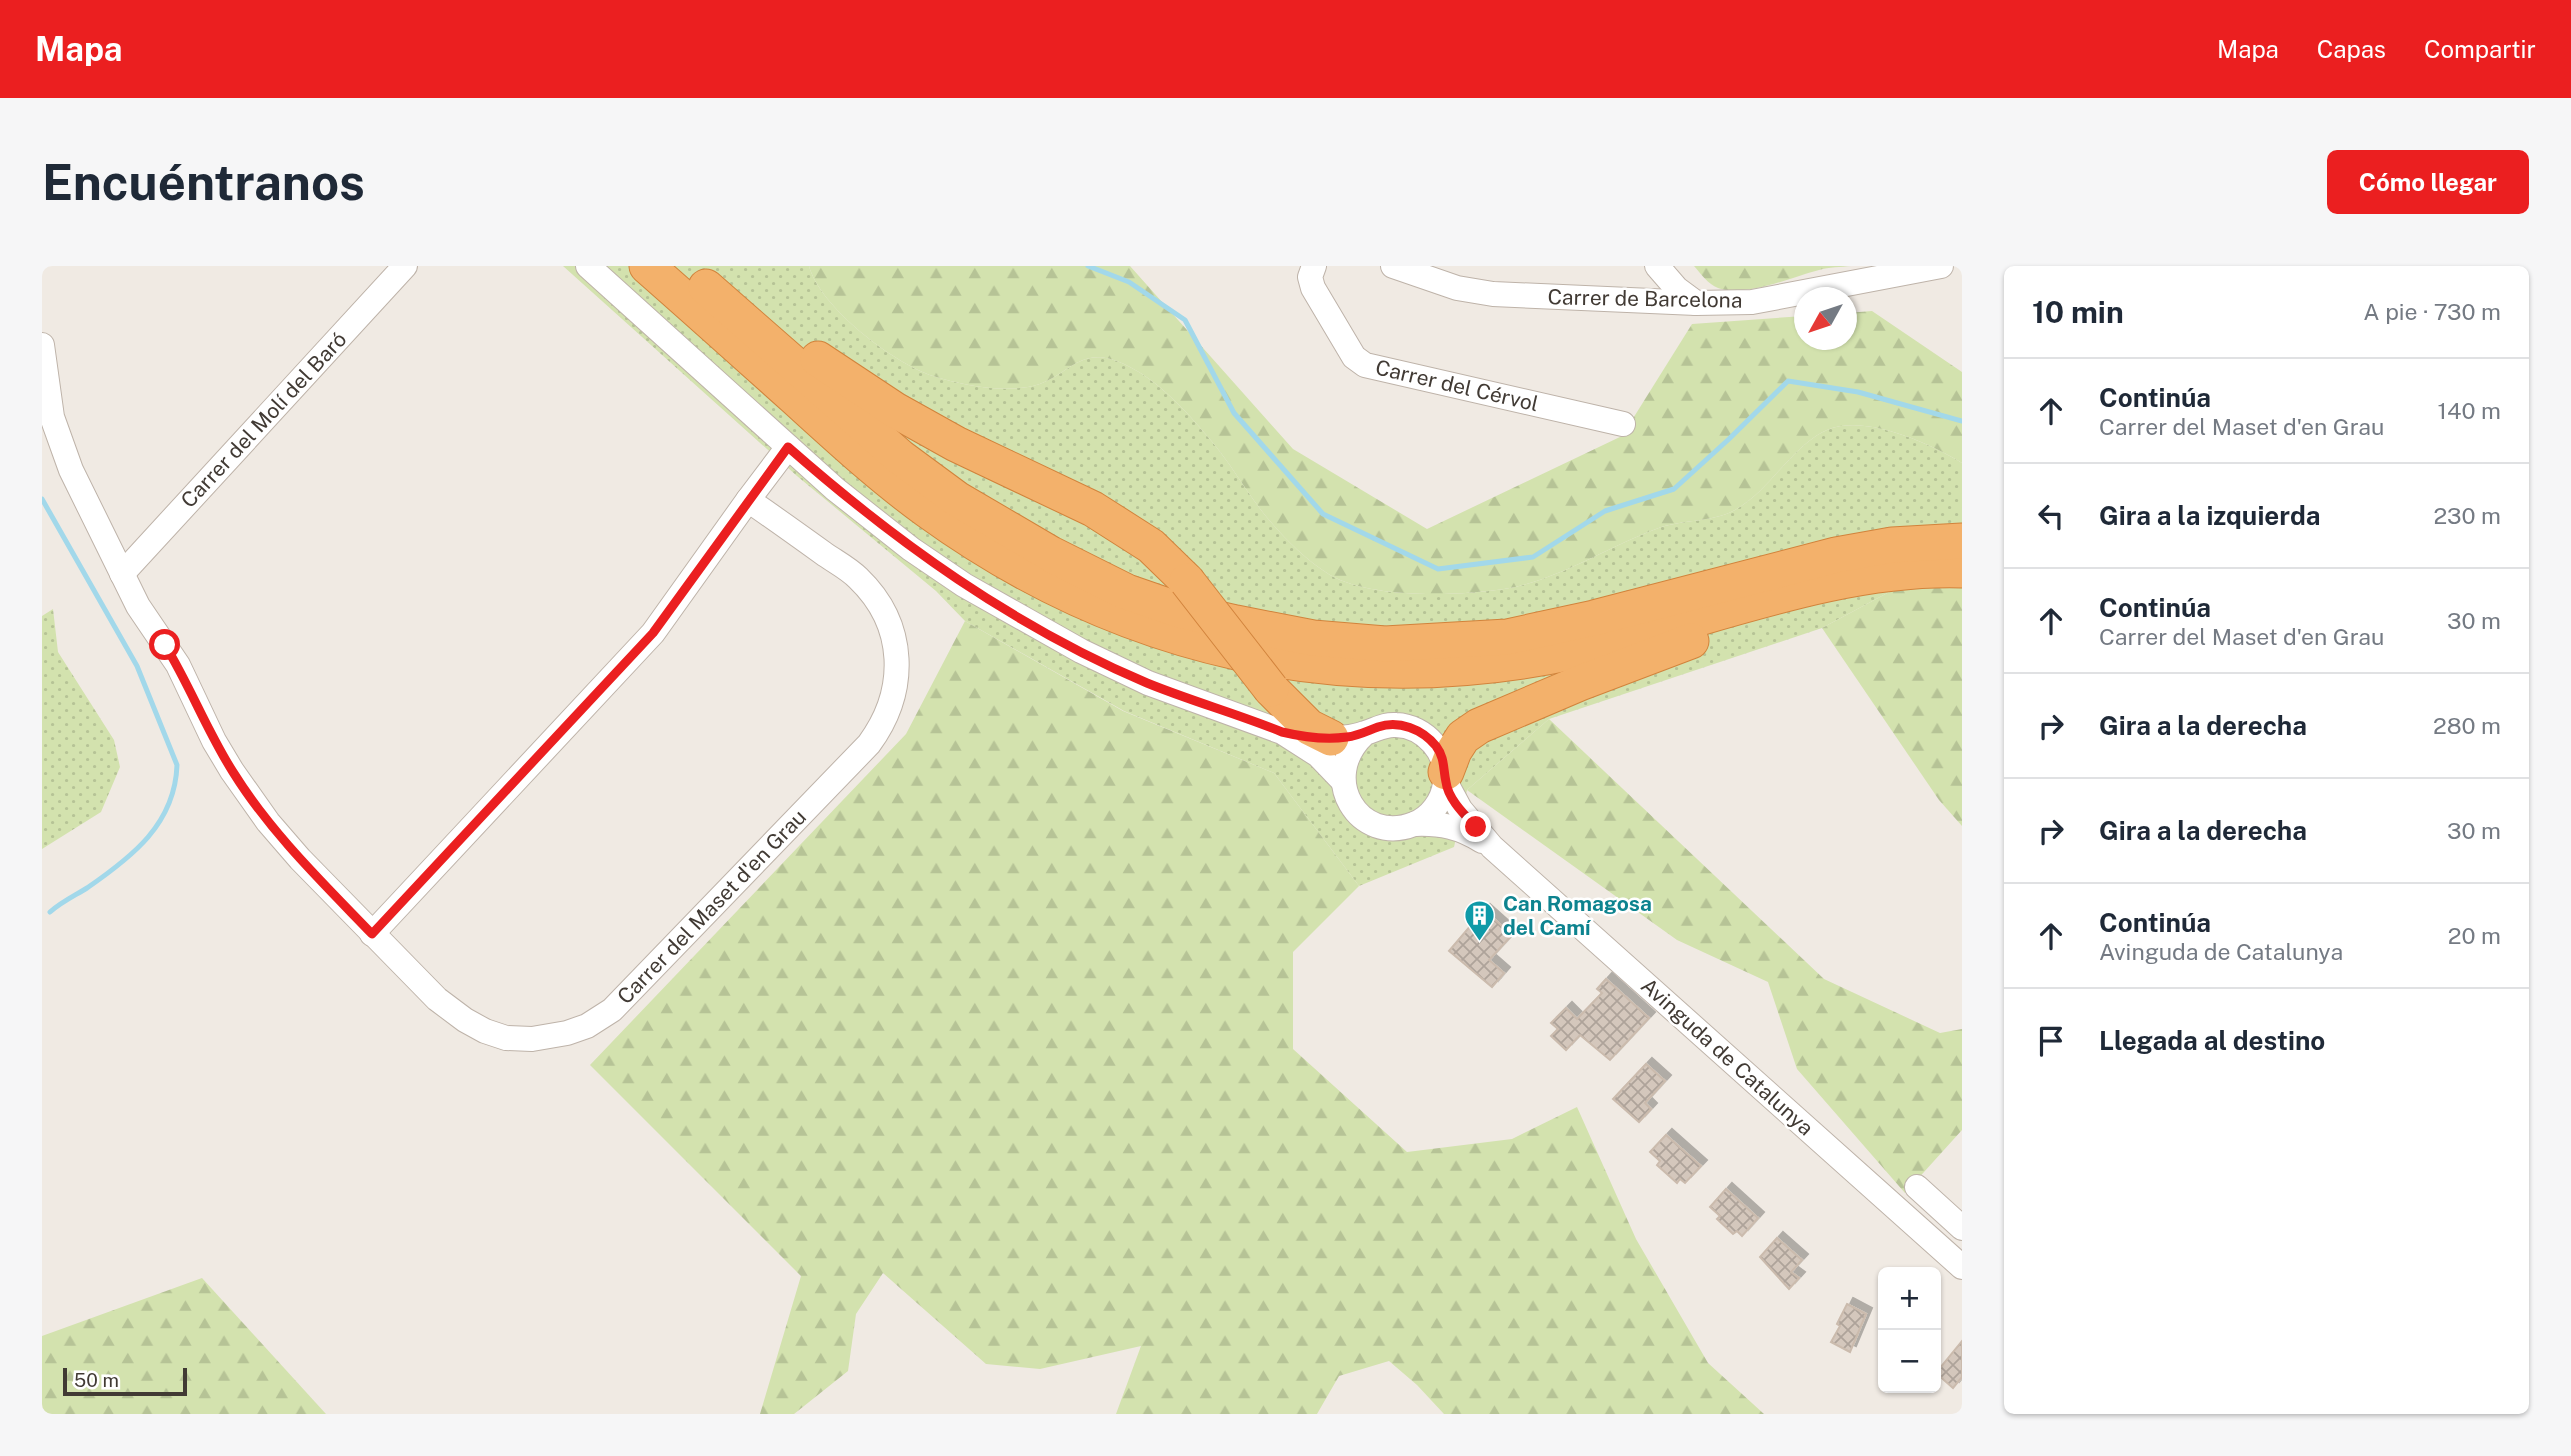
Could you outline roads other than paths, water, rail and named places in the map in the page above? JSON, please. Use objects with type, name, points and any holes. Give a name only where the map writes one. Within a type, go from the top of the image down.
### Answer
[{"type":"highway","points":[[647,266],[865,461],[928,510],[1030,575],[1156,631],[1205,646],[1340,668],[1463,668],[1577,651],[1800,590],[1878,577],[1959,555]]},
{"type":"highway","points":[[690,273],[901,457],[957,499],[1040,548],[1128,592],[1179,610],[1236,623],[1313,638],[1385,644],[1507,637],[1594,618],[1836,555],[1892,545],[1959,555]]},
{"type":"highway","points":[[690,273],[757,315],[829,368],[895,410],[956,444],[1093,509],[1151,546],[1187,581],[1292,713],[1309,727],[1331,738]]},
{"type":"highway","points":[[1446,778],[1454,751],[1464,737],[1495,718],[1769,611],[1800,590]]},
{"type":"street","name":"Carrer del Molí del Baró","points":[[122,574],[405,266]]},
{"type":"street","points":[[588,266],[835,489],[911,549],[995,605],[1081,652],[1148,683],[1282,732],[1304,737],[1331,738],[1364,734]]},
{"type":"street","name":"Carrer del Cérvol","points":[[1314,266],[1310,276],[1313,288],[1354,357],[1365,365],[1623,424]]},
{"type":"street","name":"Carrer de Barcelona","points":[[1392,266],[1457,288],[1493,294],[1696,303],[1752,302],[1941,266]]},
{"type":"street","points":[[1657,266],[1671,284],[1696,303]]},
{"type":"street","name":"Carrer del Maset d'en Grau","points":[[42,345],[52,417],[61,444],[138,606],[178,665],[214,741],[246,793],[300,859],[437,999],[464,1020],[506,1038],[551,1038],[587,1026],[612,1010],[869,744],[890,709],[897,669],[894,640],[876,598],[856,576],[748,500]]},
{"type":"street","points":[[372,934],[653,633],[788,447]]},
{"type":"street","points":[[1396,724],[1412,728],[1426,736],[1437,748],[1446,778],[1436,806],[1427,817],[1415,824],[1399,828],[1383,827],[1368,821],[1355,811],[1343,782],[1347,755],[1354,743],[1364,734],[1379,727],[1396,724]]},
{"type":"street","points":[[1282,732],[1318,755],[1343,782]]},
{"type":"street","name":"Avinguda de Catalunya","points":[[1446,778],[1460,809],[1492,847],[1953,1259]]},
{"type":"street","name":"Avinguda de Catalunya","points":[[1415,824],[1435,823],[1455,827],[1492,847]]},
{"type":"street","points":[[1917,1187],[1962,1228]]},
{"type":"street","points":[[1953,1259],[1962,1233]]},
{"type":"waterway","points":[[1088,266],[1129,282],[1185,320],[1234,413],[1323,514],[1438,569],[1533,557],[1605,511],[1674,489],[1788,381],[1858,392],[1962,421]]},
{"type":"waterway","points":[[42,499],[137,666],[177,765],[168,805],[160,822],[148,837],[120,864],[50,912]]},
{"type":"place","name":"Can Romagosa del Camí","points":[[1480,943]]}]
